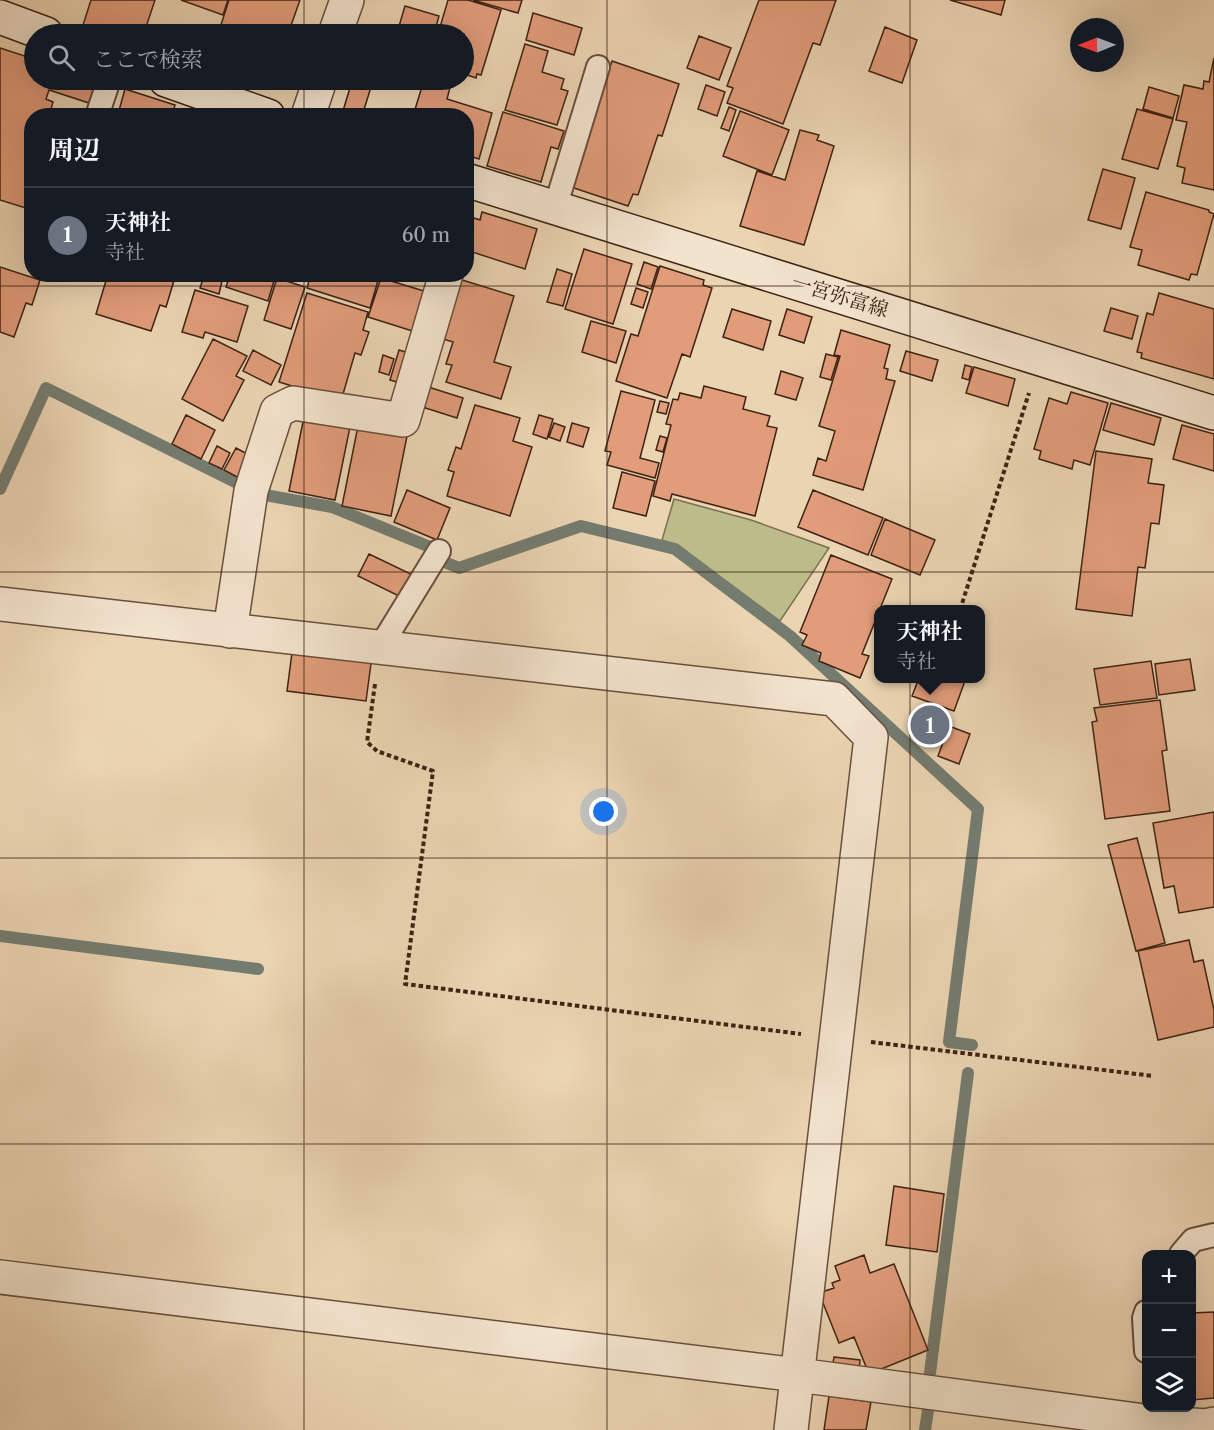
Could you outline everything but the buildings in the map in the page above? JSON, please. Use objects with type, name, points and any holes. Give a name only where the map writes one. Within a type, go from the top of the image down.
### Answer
[{"type":"street","points":[[339,24],[347,0]]},
{"type":"street","points":[[0,17],[24,26]]},
{"type":"street","points":[[194,90],[245,108]]},
{"type":"street","points":[[311,108],[317,90]]},
{"type":"street","name":"一宮弥富線","points":[[474,190],[555,208],[1214,413]]},
{"type":"street","points":[[230,632],[251,491],[277,411],[293,403],[403,420],[444,282]]},
{"type":"street","points":[[0,604],[834,699],[872,737],[791,1430]]},
{"type":"street","points":[[0,1277],[798,1375],[1151,1415],[1209,1427]]},
{"type":"lane","points":[[555,208],[598,67]]},
{"type":"lane","points":[[100,108],[106,90]]},
{"type":"lane","points":[[380,649],[440,551]]},
{"type":"lane","points":[[1184,1250],[1193,1240],[1214,1235]]},
{"type":"path","points":[[961,605],[1040,358]]},
{"type":"path","points":[[380,649],[367,742],[377,751],[433,771],[405,984],[1154,1076]]},
{"type":"green space","points":[[674,499],[751,520],[829,548],[780,621],[678,546],[662,540]]},
{"type":"waterway","points":[[0,489],[46,388],[239,484]]},
{"type":"waterway","points":[[259,494],[332,507],[430,547]]},
{"type":"waterway","points":[[442,561],[459,568],[581,526],[675,549],[790,636],[978,809],[949,1042],[972,1045]]},
{"type":"waterway","points":[[0,936],[258,969]]},
{"type":"waterway","points":[[930,1373],[968,1073]]},
{"type":"waterway","points":[[925,1430],[929,1404]]},
{"type":"place","name":"天神社","points":[[930,725]]}]
